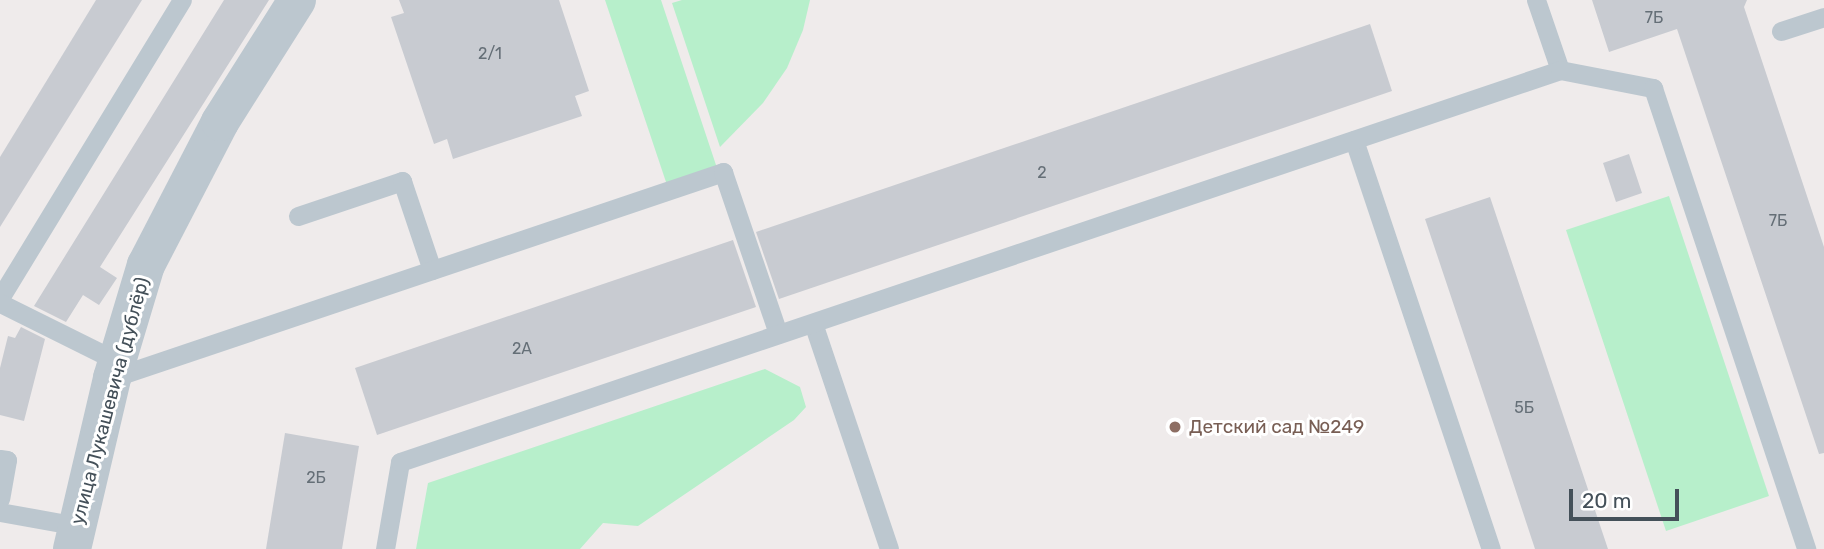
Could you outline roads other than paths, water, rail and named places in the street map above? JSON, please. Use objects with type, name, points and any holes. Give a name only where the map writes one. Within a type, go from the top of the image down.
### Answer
[{"type":"street","name":"улица Лукашевича (дублёр)","points":[[75,538],[115,370],[146,265],[219,122],[297,0]]},
{"type":"lane","points":[[182,0],[0,300],[115,370],[432,270],[723,172],[778,334]]},
{"type":"lane","points":[[1536,0],[1560,70]]},
{"type":"lane","points":[[1781,31],[1824,17]]},
{"type":"lane","points":[[386,549],[400,462],[1560,70],[1653,88],[1807,549]]},
{"type":"lane","points":[[1354,140],[1490,549]]},
{"type":"lane","points":[[298,216],[402,181],[432,270]]},
{"type":"lane","points":[[813,323],[890,549]]},
{"type":"lane","points":[[0,459],[7,460],[0,498]]},
{"type":"lane","points":[[0,512],[75,538]]},
{"type":"place","name":"Детский сад №249","points":[[1175,427]]}]
